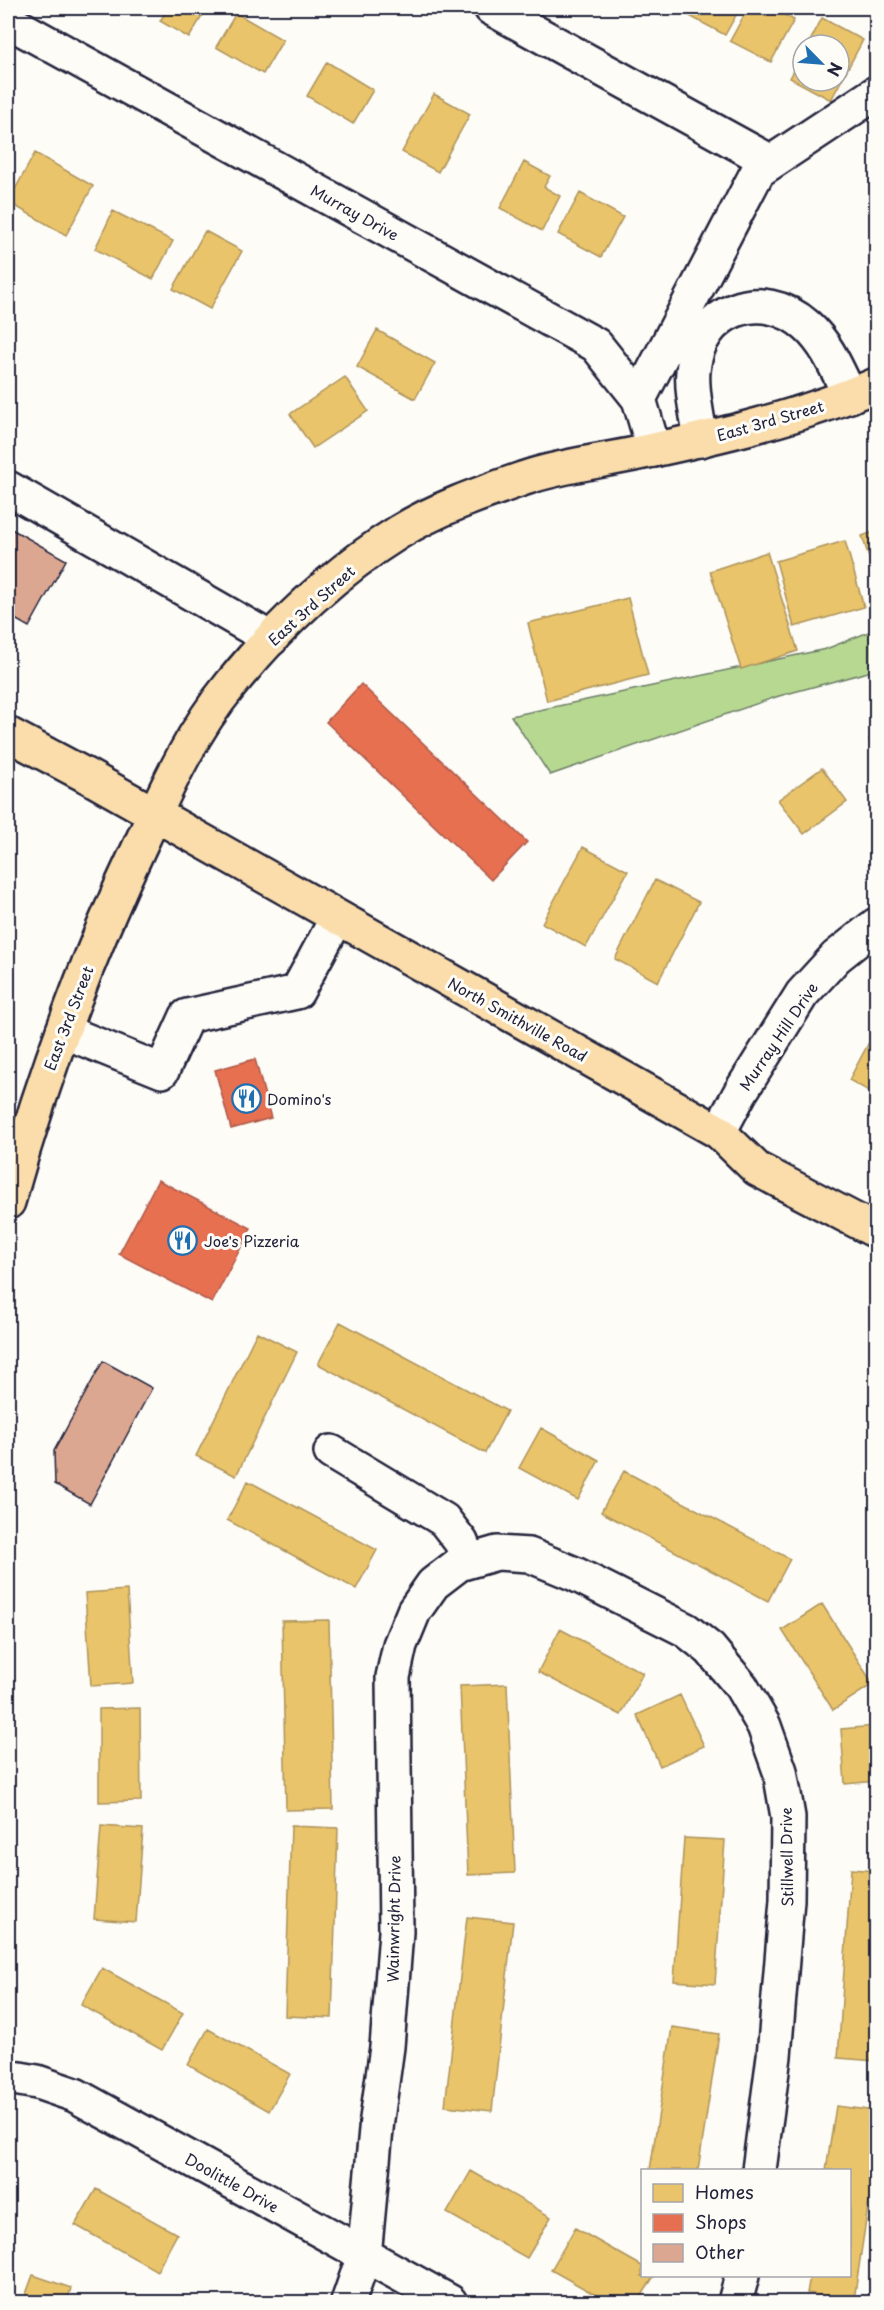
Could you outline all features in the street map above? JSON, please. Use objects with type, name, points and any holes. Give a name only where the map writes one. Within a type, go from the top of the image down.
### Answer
[{"type":"main road","name":"East 3rd Street","points":[[12,1189],[41,1091],[63,1031],[117,893],[154,815],[196,735],[230,686],[284,625],[338,577],[399,532],[447,507],[530,476],[700,440],[820,407],[863,390]]},
{"type":"main road","name":"North Smithville Road","points":[[8,734],[89,777],[719,1132],[757,1169],[876,1231]]},
{"type":"street","points":[[491,8],[771,162]]},
{"type":"street","name":"Murray Drive","points":[[8,21],[596,345],[639,399],[654,450]]},
{"type":"street","points":[[639,399],[758,171],[876,93]]},
{"type":"street","points":[[700,440],[693,372],[701,339],[716,320],[735,309],[757,305],[784,311],[806,326],[863,390]]},
{"type":"street","points":[[8,488],[271,639]]},
{"type":"street","points":[[63,1031],[162,1071],[187,1016],[297,992],[337,918]]},
{"type":"street","name":"Murray Hill Drive","points":[[719,1132],[740,1093],[802,994],[836,957],[876,925]]},
{"type":"street","points":[[331,1452],[444,1520],[460,1542],[468,1560]]},
{"type":"street","name":"Stillwell Drive","points":[[468,1560],[497,1553],[529,1555],[575,1574],[686,1630],[710,1649],[741,1686],[764,1726],[780,1771],[788,1817],[787,1900],[774,2056],[759,2169]]},
{"type":"street","name":"Wainwright Drive","points":[[348,2302],[364,2256],[377,2119],[387,2047],[396,1932],[393,1677],[400,1645],[414,1611],[433,1584],[468,1560]]},
{"type":"street","name":"Doolittle Drive","points":[[8,2077],[37,2082],[75,2095],[450,2302]]},
{"type":"street","points":[[735,2302],[742,2277]]},
{"type":"green space","points":[[876,629],[876,670],[779,696],[550,775],[511,716],[826,649]]},
{"type":"building: Homes","points":[[168,8],[207,8],[189,38],[160,21]]},
{"type":"building: Homes","points":[[687,8],[740,8],[725,35],[684,13]]},
{"type":"building: Homes","points":[[748,8],[771,8],[794,20],[771,62],[730,41]]},
{"type":"building: Homes","points":[[236,13],[283,40],[263,74],[216,47]]},
{"type":"building: Homes","points":[[822,18],[850,33],[814,33]]},
{"type":"building: Homes","points":[[851,34],[863,40],[851,62]]},
{"type":"building: Homes","points":[[327,62],[373,90],[353,124],[307,96]]},
{"type":"building: Homes","points":[[818,93],[835,93],[831,100]]},
{"type":"building: Homes","points":[[434,94],[470,114],[438,172],[402,152]]},
{"type":"building: Homes","points":[[35,153],[93,186],[66,235],[8,202]]},
{"type":"building: Homes","points":[[524,162],[550,176],[544,187],[560,196],[542,231],[500,208]]},
{"type":"building: Homes","points":[[580,193],[623,217],[601,257],[558,234]]},
{"type":"building: Homes","points":[[113,211],[173,241],[153,279],[95,249]]},
{"type":"building: Homes","points":[[205,231],[242,251],[210,309],[173,289]]},
{"type":"building: Homes","points":[[377,330],[435,363],[415,399],[357,367]]},
{"type":"building: Homes","points":[[345,377],[368,411],[313,448],[290,414]]},
{"type":"building: Homes","points":[[876,531],[876,579],[862,536]]},
{"type":"building: Homes","points":[[845,541],[864,607],[794,627],[776,561]]},
{"type":"building: Homes","points":[[767,552],[798,651],[741,669],[710,571]]},
{"type":"building: Homes","points":[[628,598],[648,675],[547,701],[528,623]]},
{"type":"building: Homes","points":[[876,738],[876,775],[869,739]]},
{"type":"building: Homes","points":[[822,768],[847,802],[804,834],[778,800]]},
{"type":"building: Homes","points":[[583,847],[628,871],[586,947],[542,923]]},
{"type":"building: Homes","points":[[655,880],[699,902],[658,982],[615,959]]},
{"type":"building: Homes","points":[[876,1029],[876,1095],[849,1080]]},
{"type":"building: Homes","points":[[340,1322],[507,1411],[485,1453],[318,1364]]},
{"type":"building: Homes","points":[[257,1332],[297,1352],[236,1476],[196,1456]]},
{"type":"building: Homes","points":[[541,1428],[599,1460],[578,1500],[519,1468]]},
{"type":"building: Homes","points":[[624,1471],[790,1559],[768,1601],[601,1512]]},
{"type":"building: Homes","points":[[248,1481],[377,1550],[356,1589],[227,1520]]},
{"type":"building: Homes","points":[[127,1590],[133,1683],[91,1686],[85,1593]]},
{"type":"building: Homes","points":[[822,1604],[873,1684],[833,1710],[782,1630]]},
{"type":"building: Homes","points":[[329,1620],[333,1809],[286,1810],[282,1621]]},
{"type":"building: Homes","points":[[560,1629],[643,1673],[621,1715],[538,1672]]},
{"type":"building: Homes","points":[[507,1684],[515,1873],[468,1875],[460,1686]]},
{"type":"building: Homes","points":[[680,1695],[704,1746],[660,1766],[637,1715]]},
{"type":"building: Homes","points":[[140,1708],[141,1801],[99,1802],[99,1709]]},
{"type":"building: Homes","points":[[876,1726],[876,1781],[845,1784],[841,1729]]},
{"type":"building: Homes","points":[[101,1826],[143,1829],[136,1922],[94,1919]]},
{"type":"building: Homes","points":[[291,1826],[338,1828],[332,2018],[285,2016]]},
{"type":"building: Homes","points":[[684,1838],[725,1840],[715,1984],[674,1981]]},
{"type":"building: Homes","points":[[851,1869],[876,1871],[876,2061],[838,2058]]},
{"type":"building: Homes","points":[[467,1917],[513,1922],[492,2111],[445,2106]]},
{"type":"building: Homes","points":[[102,1968],[183,2013],[162,2050],[81,2005]]},
{"type":"building: Homes","points":[[672,2027],[719,2034],[698,2169],[650,2169]]},
{"type":"building: Homes","points":[[208,2029],[290,2074],[269,2111],[188,2065]]},
{"type":"building: Homes","points":[[836,2106],[876,2111],[876,2153],[854,2300],[807,2293],[810,2277],[851,2277],[851,2169],[826,2169]]},
{"type":"building: Homes","points":[[471,2171],[551,2217],[527,2258],[447,2213]]},
{"type":"building: Homes","points":[[96,2189],[177,2234],[157,2271],[75,2225]]},
{"type":"building: Homes","points":[[575,2228],[641,2265],[641,2277],[653,2277],[638,2302],[608,2302],[551,2270]]},
{"type":"building: Homes","points":[[33,2275],[71,2288],[67,2302],[23,2302]]},
{"type":"building: Shops","points":[[361,684],[527,842],[491,880],[326,722]]},
{"type":"building: Shops","points":[[255,1059],[271,1118],[231,1129],[215,1070]]},
{"type":"building: Shops","points":[[158,1180],[251,1228],[212,1303],[119,1254]]},
{"type":"building: Other","points":[[8,527],[66,560],[29,627],[8,615]]},
{"type":"building: Other","points":[[103,1361],[152,1388],[90,1504],[55,1484],[54,1451]]},
{"type":"place","name":"Domino's","points":[[246,1098]]},
{"type":"place","name":"Joe's Pizzeria","points":[[183,1240]]}]
